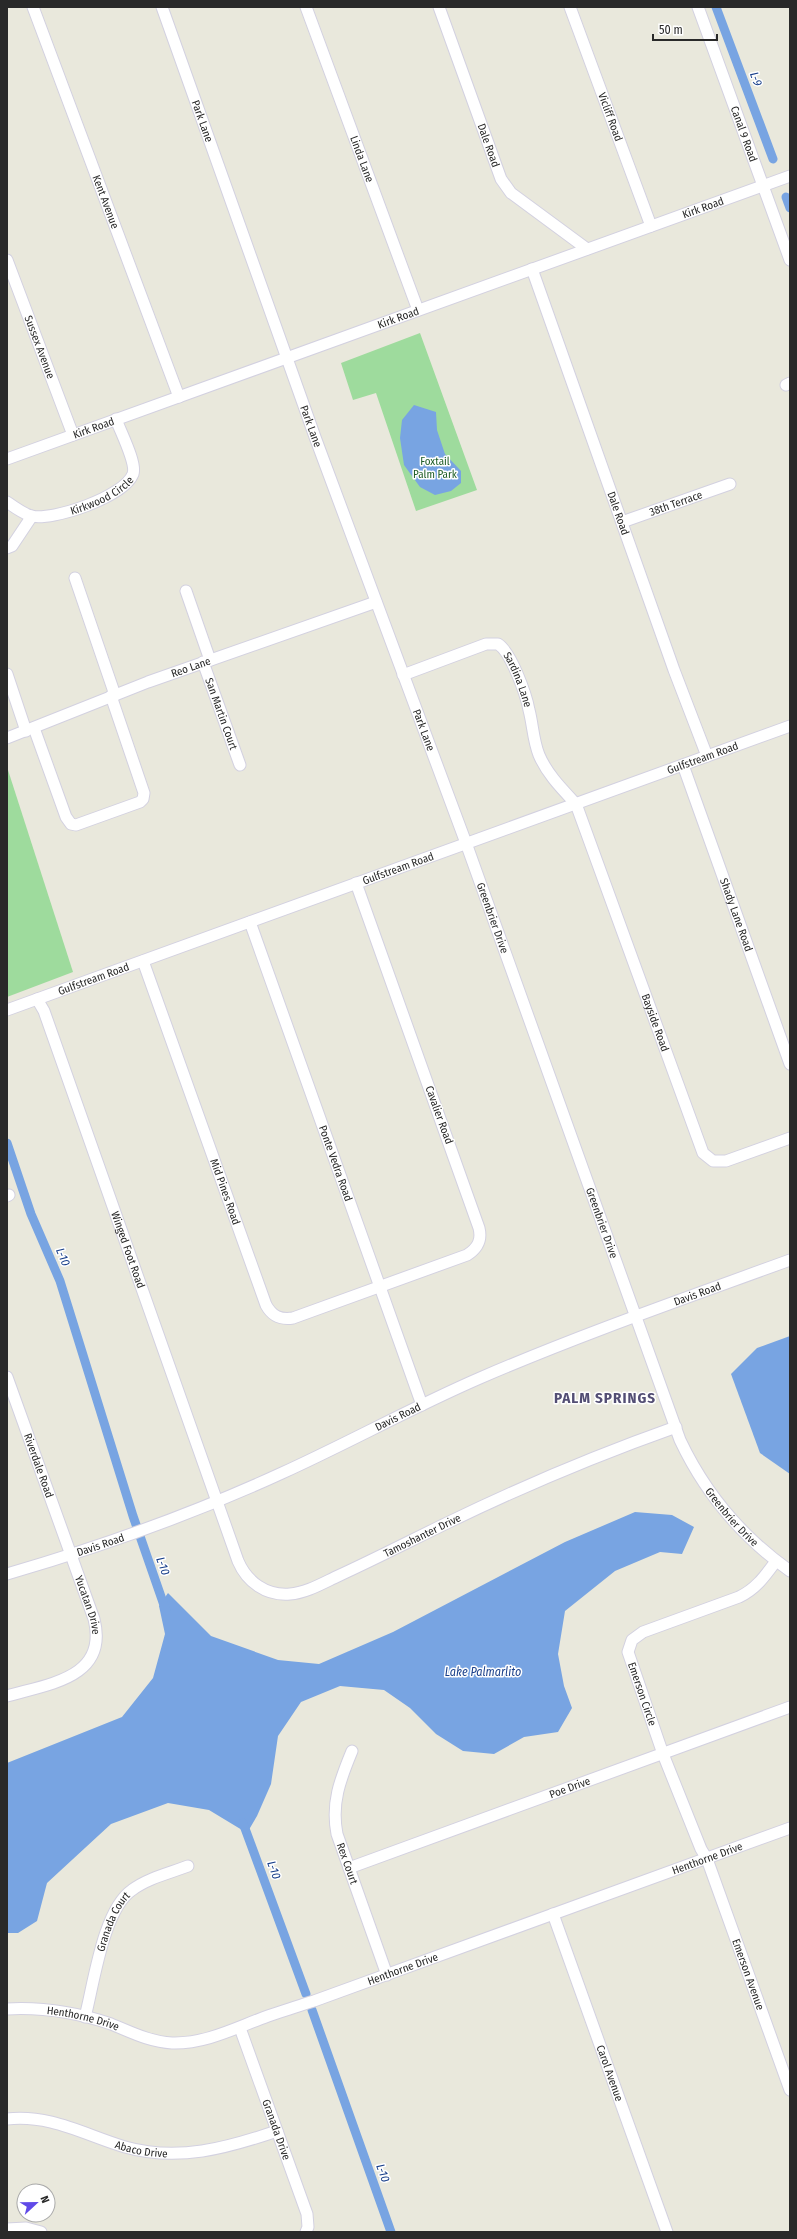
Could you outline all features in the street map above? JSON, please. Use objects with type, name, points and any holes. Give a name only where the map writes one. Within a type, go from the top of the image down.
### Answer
[{"type":"street","name":"Kent Avenue","points":[[33,7],[179,397]]},
{"type":"street","name":"Park Lane","points":[[162,7],[287,358],[466,844]]},
{"type":"street","name":"Linda Lane","points":[[306,7],[418,310]]},
{"type":"street","name":"Dale Road","points":[[439,7],[500,179],[511,193],[587,249]]},
{"type":"street","name":"Vicliff Road","points":[[570,7],[650,226]]},
{"type":"street","name":"Canal 9 Road","points":[[698,7],[790,260]]},
{"type":"street","name":"Kirk Road","points":[[7,459],[790,176]]},
{"type":"street","name":"Sussex Avenue","points":[[7,260],[73,435]]},
{"type":"street","name":"Dale Road","points":[[532,269],[707,756]]},
{"type":"street","name":"Kirkwood Circle","points":[[7,502],[32,516],[54,516],[111,495],[127,482],[133,469],[116,419]]},
{"type":"street","name":"38th Terrace","points":[[622,522],[730,484]]},
{"type":"street","points":[[7,548],[12,546],[32,516]]},
{"type":"street","points":[[7,674],[66,816],[71,824],[76,825],[140,802],[143,799],[144,792],[75,578]]},
{"type":"street","name":"San Martin Court","points":[[186,591],[206,661],[240,764]]},
{"type":"street","name":"Reo Lane","points":[[7,738],[206,661],[376,602]]},
{"type":"street","name":"Sardina Lane","points":[[403,675],[486,644],[492,643],[503,647],[507,652],[528,703],[531,732],[539,756],[552,778],[576,804]]},
{"type":"street","name":"Gulfstream Road","points":[[7,1010],[790,727]]},
{"type":"street","name":"Shady Lane Road","points":[[683,765],[790,1064]]},
{"type":"street","name":"Bayside Road","points":[[576,804],[703,1153],[713,1161],[726,1161],[790,1138]]},
{"type":"street","name":"Greenbrier Drive","points":[[466,844],[676,1427],[686,1451],[711,1494],[739,1528],[776,1561],[790,1571]]},
{"type":"street","name":"Cavalier Road","points":[[356,883],[480,1234],[477,1246],[467,1255],[380,1286]]},
{"type":"street","name":"Ponte Vedra Road","points":[[250,922],[422,1405]]},
{"type":"street","name":"Mid Pines Road","points":[[143,961],[269,1310],[280,1318],[293,1318],[380,1286]]},
{"type":"street","name":"Winged Foot Road","points":[[37,999],[44,1011],[216,1501]]},
{"type":"street","name":"Davis Road","points":[[7,1574],[71,1555],[131,1534],[216,1501],[327,1452],[422,1405],[543,1351],[790,1260]]},
{"type":"street","name":"Riverdale Road","points":[[7,1377],[71,1555]]},
{"type":"street","name":"Tamoshanter Drive","points":[[216,1501],[238,1561],[247,1577],[258,1586],[269,1592],[294,1594],[372,1560],[508,1494],[563,1470],[676,1427]]},
{"type":"street","name":"Yucatan Drive","points":[[7,1696],[72,1677],[86,1665],[92,1655],[96,1644],[96,1626],[71,1555]]},
{"type":"street","name":"Emerson Circle","points":[[706,1859],[700,1849],[663,1754],[628,1652],[632,1640],[643,1632],[745,1594],[760,1582],[776,1561]]},
{"type":"street","name":"Poe Drive","points":[[349,1868],[790,1708]]},
{"type":"street","name":"Rex Court","points":[[352,1751],[339,1782],[334,1808],[337,1834],[387,1975]]},
{"type":"street","name":"Henthorne Drive","points":[[7,2009],[39,2010],[85,2017],[145,2038],[172,2043],[199,2040],[240,2028],[266,2016],[387,1975],[790,1828]]},
{"type":"street","name":"Emerson Avenue","points":[[706,1859],[790,2090]]},
{"type":"street","name":"Granada Court","points":[[85,2017],[105,1935],[116,1906],[132,1889],[188,1866]]},
{"type":"street","name":"Carol Avenue","points":[[553,1914],[667,2232]]},
{"type":"street","name":"Granada Drive","points":[[240,2028],[307,2214],[308,2227],[306,2232]]},
{"type":"street","name":"Abaco Drive","points":[[7,2119],[45,2120],[65,2124],[126,2147],[179,2154],[221,2149],[277,2131]]},
{"type":"street","points":[[7,2229],[26,2228],[41,2232]]},
{"type":"green space","name":"Foxtail Palm Park","points":[[420,333],[477,490],[416,511],[376,393],[353,400],[341,363]]},
{"type":"green space","points":[[7,767],[73,972],[7,997]]},
{"type":"water","points":[[414,405],[436,412],[437,430],[445,454],[461,471],[461,483],[451,491],[435,495],[420,487],[404,465],[400,438],[402,420]]},
{"type":"water","points":[[790,1336],[790,1474],[760,1453],[731,1374],[757,1348]]},
{"type":"water","name":"Lake Palmarlito","points":[[635,1512],[672,1515],[694,1527],[682,1554],[660,1552],[615,1571],[565,1611],[558,1654],[564,1686],[572,1708],[558,1732],[524,1737],[494,1754],[463,1751],[436,1734],[410,1708],[384,1690],[340,1686],[301,1702],[278,1736],[271,1784],[257,1816],[247,1833],[209,1810],[168,1803],[111,1824],[47,1883],[37,1921],[18,1933],[7,1933],[7,1763],[122,1717],[153,1678],[165,1634],[159,1606],[168,1593],[211,1636],[278,1660],[319,1664],[393,1632],[565,1542]]},
{"type":"waterway","name":"L-9","points":[[716,7],[773,159]]},
{"type":"waterway","name":"L-9","points":[[786,197],[790,208]]},
{"type":"waterway","name":"L-10","points":[[7,1143],[31,1214],[60,1281],[133,1516],[166,1611]]},
{"type":"waterway","name":"L-10","points":[[243,1823],[306,1994]]},
{"type":"waterway","name":"L-10","points":[[312,2010],[391,2232]]},
{"type":"district","name":"PALM SPRINGS","points":[[605,1398]]}]
